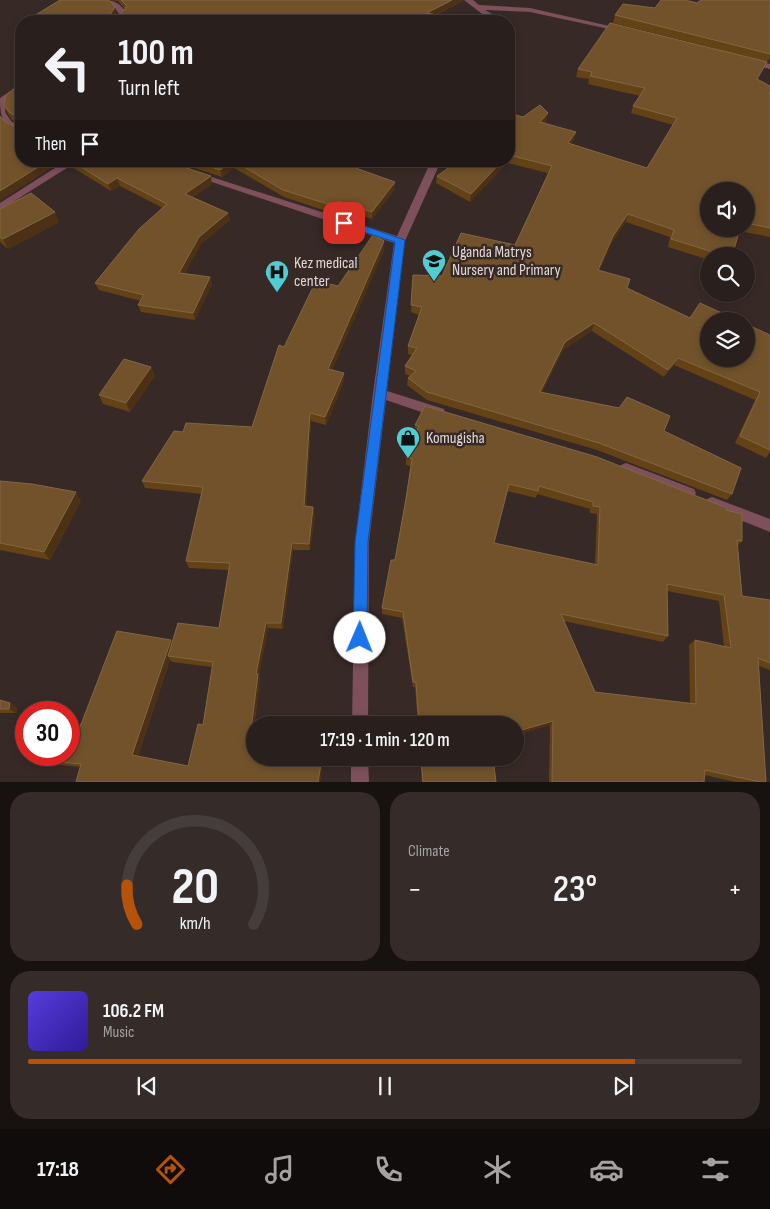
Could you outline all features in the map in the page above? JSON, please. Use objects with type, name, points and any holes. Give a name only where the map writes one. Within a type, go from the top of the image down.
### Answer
[{"type":"street","points":[[106,0],[122,10],[122,15]]},
{"type":"street","points":[[468,0],[485,15]]},
{"type":"street","points":[[478,7],[530,10],[630,32]]},
{"type":"street","points":[[742,60],[770,67]]},
{"type":"street","points":[[15,91],[3,100],[1,112],[8,123],[15,127]]},
{"type":"street","points":[[0,207],[63,167]]},
{"type":"street","points":[[360,716],[362,542],[400,240],[433,167]]},
{"type":"street","points":[[184,171],[400,240]]},
{"type":"street","points":[[380,393],[451,416]]},
{"type":"street","points":[[613,464],[770,526]]},
{"type":"street","points":[[360,766],[360,782]]},
{"type":"building","points":[[60,0],[108,0],[115,7],[110,15],[36,15]]},
{"type":"building","points":[[121,0],[452,0],[427,13],[436,15],[120,15],[127,6]]},
{"type":"building","points":[[661,0],[685,0],[697,3],[701,0],[770,0],[770,54],[615,15],[623,4],[655,8]]},
{"type":"building","points":[[610,23],[767,62],[757,79],[770,86],[770,228],[755,225],[755,182],[700,182],[700,237],[738,237],[735,247],[700,248],[671,239],[674,230],[628,214],[613,236],[598,270],[630,279],[627,288],[690,318],[700,303],[720,312],[700,312],[700,367],[755,367],[755,328],[770,335],[770,450],[740,436],[760,392],[678,358],[668,370],[594,323],[565,342],[540,392],[619,408],[627,397],[670,416],[664,431],[741,468],[732,494],[599,443],[427,392],[408,378],[416,371],[405,366],[417,348],[408,346],[422,307],[411,305],[413,275],[442,276],[461,233],[515,245],[552,166],[515,157],[515,115],[523,117],[540,105],[548,113],[540,122],[576,132],[568,143],[647,168],[677,118],[633,106],[645,88],[590,76],[592,72],[578,69]]},
{"type":"building","points":[[15,88],[15,116],[9,112],[4,104],[6,95]]},
{"type":"building","points":[[0,116],[5,122],[15,126],[15,167],[38,167],[0,191]]},
{"type":"building","points":[[81,167],[184,167],[211,176],[185,194],[228,213],[199,237],[179,273],[210,277],[193,313],[138,305],[144,295],[95,283],[139,229],[167,204],[117,178],[108,184]]},
{"type":"building","points":[[211,167],[224,167],[220,170]]},
{"type":"building","points":[[244,167],[353,167],[395,182],[372,212],[338,201],[334,206],[283,190]]},
{"type":"building","points":[[450,167],[496,167],[471,194],[437,176]]},
{"type":"building","points":[[31,193],[55,212],[3,239],[0,237],[0,209]]},
{"type":"building","points":[[373,235],[384,241],[328,369],[344,373],[325,417],[310,413],[304,506],[313,507],[309,544],[292,543],[281,623],[266,623],[256,674],[258,674],[253,716],[246,716],[246,766],[321,766],[318,782],[76,782],[81,764],[80,727],[117,631],[171,640],[132,755],[188,766],[198,724],[203,725],[213,662],[168,656],[178,623],[219,628],[230,563],[186,561],[203,487],[142,481],[174,431],[183,432],[186,423],[252,427],[279,345],[284,347],[316,281],[338,286]]},
{"type":"building","points":[[124,359],[151,367],[126,403],[99,395]]},
{"type":"building","points":[[425,406],[597,457],[727,508],[726,510],[742,514],[742,541],[737,540],[742,596],[770,600],[770,663],[758,658],[766,782],[705,770],[704,782],[552,782],[553,721],[524,729],[524,716],[418,716],[416,682],[413,682],[403,612],[382,608],[391,560],[395,560],[406,499],[412,459],[406,457],[419,426],[415,425]],"holes":[[[509,484],[538,491],[539,486],[593,502],[593,506],[600,507],[598,565],[494,543]],[[667,584],[724,595],[731,648],[695,640],[696,704],[595,692],[561,614],[668,636]]]},
{"type":"building","points":[[0,481],[32,484],[76,492],[44,552],[0,543]]},
{"type":"building","points":[[0,700],[10,703],[9,709],[0,709]]},
{"type":"building","points":[[422,766],[494,766],[496,782],[423,782]]},
{"type":"place","name":"Uganda Matrys Nursery and Primary","points":[[434,282]]},
{"type":"place","name":"Kez medical center","points":[[277,293]]},
{"type":"place","name":"Komugisha","points":[[408,459]]},
{"type":"route","points":[[344,223],[400,240],[362,542],[360,638]]}]
